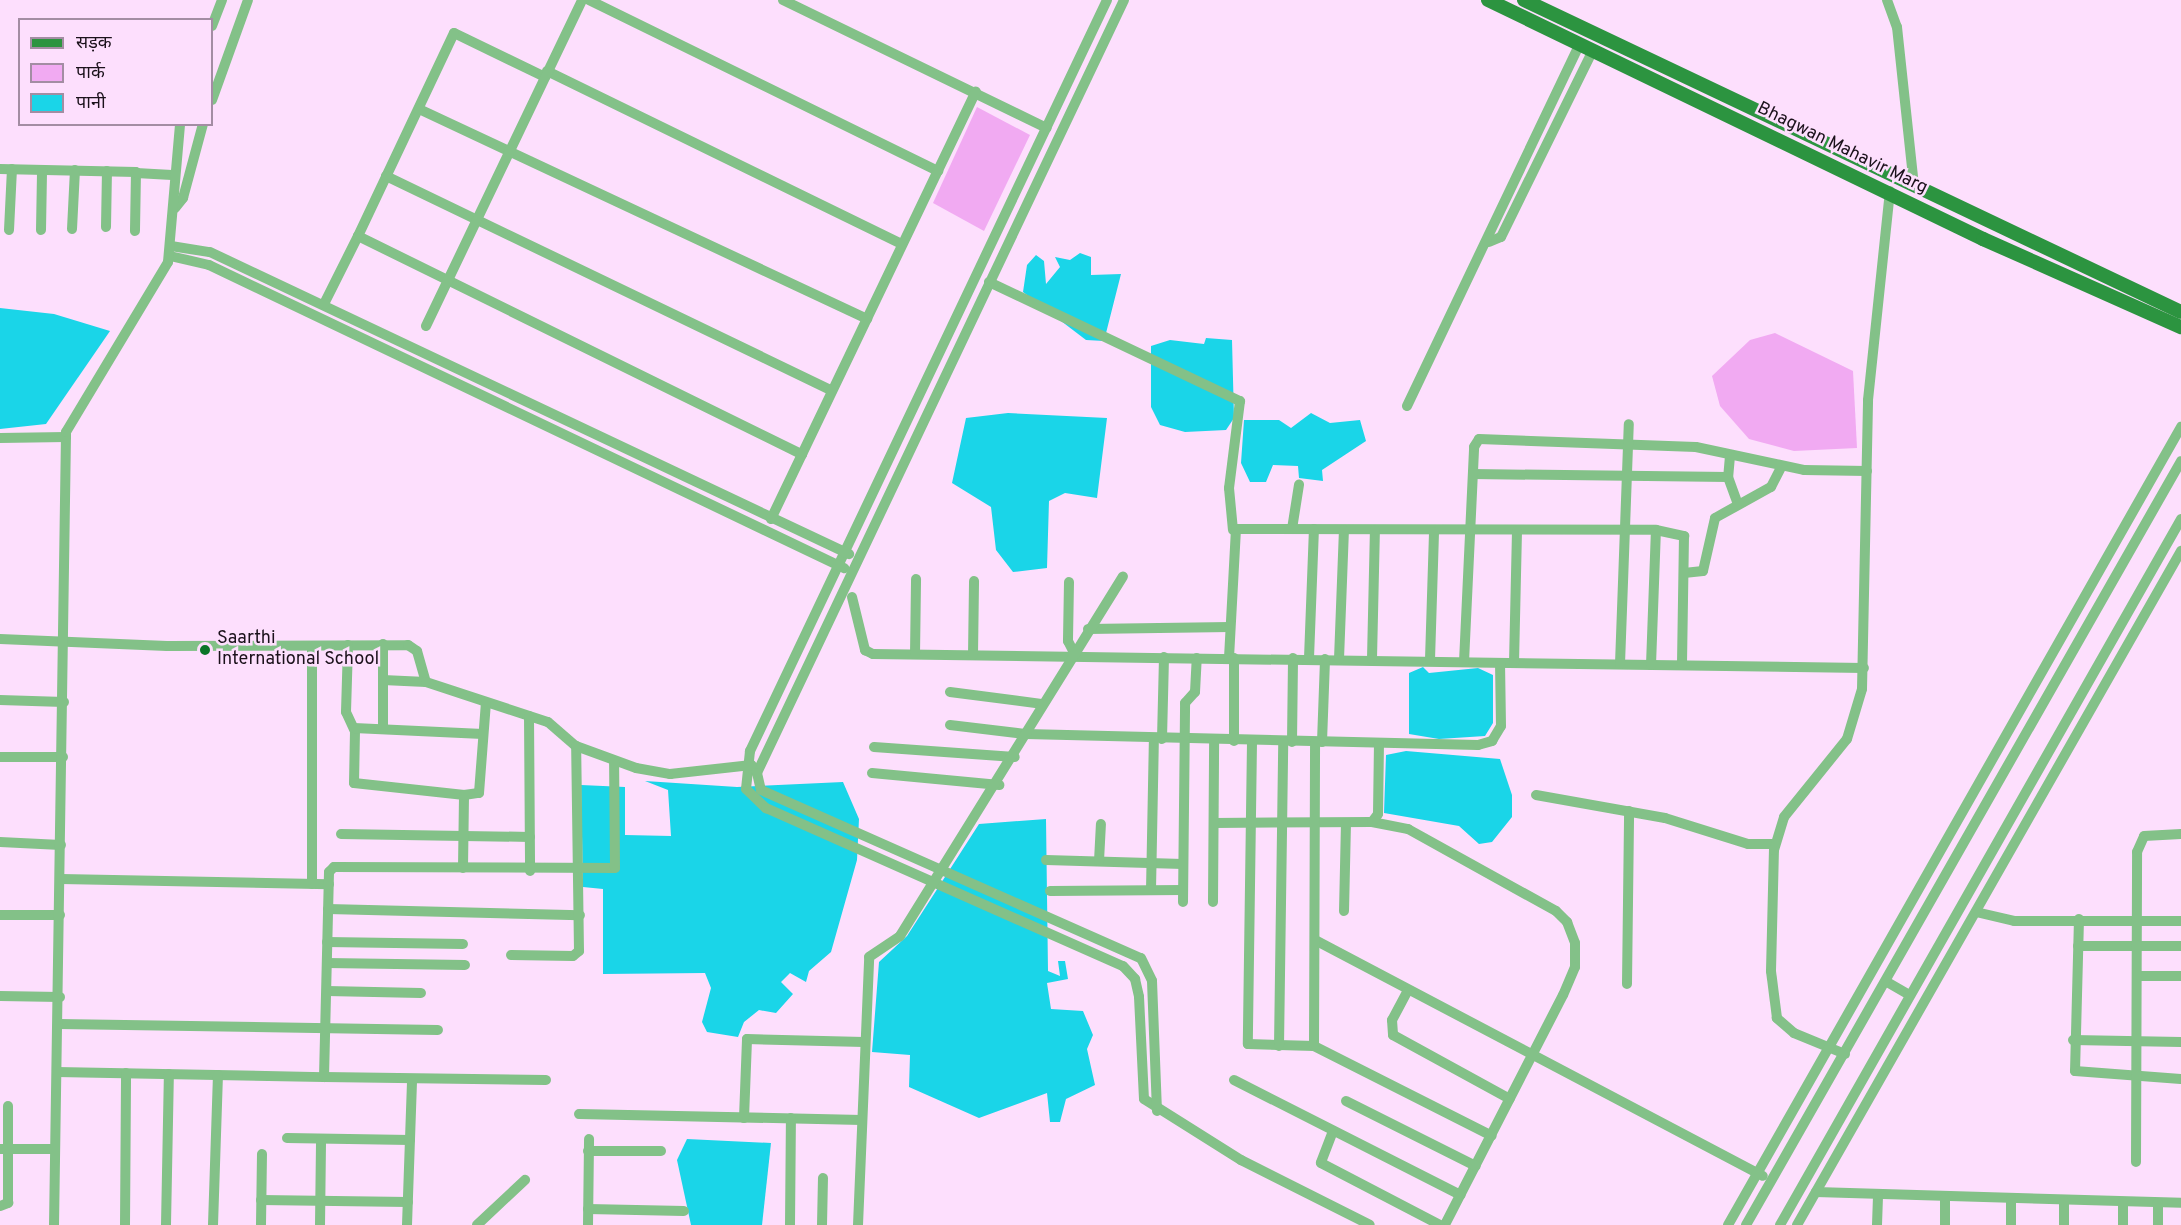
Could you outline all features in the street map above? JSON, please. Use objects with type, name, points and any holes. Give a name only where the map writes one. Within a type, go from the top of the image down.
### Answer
[{"type":"main road","name":"Bhagwan Mahavir Marg","points":[[1488,0],[2181,327]]},
{"type":"main road","name":"Bhagwan Mahavir Marg","points":[[1524,0],[2181,312]]},
{"type":"street","points":[[213,23],[222,0]]},
{"type":"street","points":[[213,97],[248,0]]},
{"type":"street","points":[[426,326],[508,147],[582,0]]},
{"type":"street","points":[[589,0],[938,171]]},
{"type":"street","points":[[783,0],[1047,128]]},
{"type":"street","points":[[1107,0],[844,552],[747,764],[746,789],[766,808],[1130,971],[1139,997],[1144,1099],[1157,1111],[1370,1225]]},
{"type":"street","points":[[1124,0],[758,765],[761,790],[1141,958],[1152,981],[1157,1111]]},
{"type":"street","points":[[1887,0],[1897,27],[1914,186]]},
{"type":"street","points":[[324,304],[454,33],[546,74],[901,244]]},
{"type":"street","points":[[1407,406],[1489,242],[1489,230],[1580,44]]},
{"type":"street","points":[[1489,242],[1502,237],[1593,50]]},
{"type":"street","points":[[771,519],[901,244],[976,92]]},
{"type":"street","points":[[419,109],[508,147],[867,319]]},
{"type":"street","points":[[54,1225],[60,997],[66,437],[171,251],[175,208],[172,175],[180,126]]},
{"type":"street","points":[[175,208],[183,198],[203,126]]},
{"type":"street","points":[[0,169],[172,175]]},
{"type":"street","points":[[9,230],[12,169]]},
{"type":"street","points":[[41,230],[42,170]]},
{"type":"street","points":[[72,229],[75,170]]},
{"type":"street","points":[[106,227],[107,171]]},
{"type":"street","points":[[135,231],[136,173]]},
{"type":"street","points":[[386,176],[477,216],[832,391]]},
{"type":"street","points":[[1845,1054],[1785,1029],[1774,1010],[1775,844],[1784,817],[1847,739],[1864,668],[1870,368],[1890,191]]},
{"type":"street","points":[[358,236],[802,454]]},
{"type":"street","points":[[171,251],[205,250],[324,304],[771,519],[857,557]]},
{"type":"street","points":[[171,251],[209,265],[850,571]]},
{"type":"street","points":[[988,282],[1240,401],[1229,488],[1233,530],[1230,627],[1234,741]]},
{"type":"street","points":[[1620,664],[1623,530],[1628,474],[1629,424]]},
{"type":"street","points":[[1728,1225],[2181,427]]},
{"type":"street","points":[[0,438],[66,437]]},
{"type":"street","points":[[1464,662],[1473,474],[1479,439],[1696,447],[1782,467],[1867,471]]},
{"type":"street","points":[[1730,456],[1728,477],[1737,502]]},
{"type":"street","points":[[1746,1225],[1887,982],[2181,461]]},
{"type":"street","points":[[1684,573],[1703,571],[1715,518],[1737,502],[1771,487],[1782,467]]},
{"type":"street","points":[[1473,474],[1628,474],[1728,477]]},
{"type":"street","points":[[1292,529],[1299,485]]},
{"type":"street","points":[[1780,1225],[1908,994],[2181,519]]},
{"type":"street","points":[[1233,530],[1314,529],[1434,532],[1656,530],[1684,536],[1682,664]]},
{"type":"street","points":[[1309,658],[1314,529]]},
{"type":"street","points":[[1339,659],[1344,530]]},
{"type":"street","points":[[1372,659],[1375,530]]},
{"type":"street","points":[[1651,665],[1656,530]]},
{"type":"street","points":[[1514,663],[1517,531]]},
{"type":"street","points":[[1430,660],[1434,532]]},
{"type":"street","points":[[1798,1225],[2181,551]]},
{"type":"street","points":[[858,1225],[869,957],[900,936],[999,784],[1071,654],[1123,577]]},
{"type":"street","points":[[915,654],[916,579]]},
{"type":"street","points":[[973,655],[974,581]]},
{"type":"street","points":[[1069,582],[1068,642],[1071,654]]},
{"type":"street","points":[[852,597],[868,653],[1071,654],[1864,668]]},
{"type":"street","points":[[1088,629],[1230,627]]},
{"type":"street","points":[[0,639],[65,643],[383,644],[417,651],[426,682]]},
{"type":"street","points":[[383,644],[383,728]]},
{"type":"street","points":[[312,645],[312,884]]},
{"type":"street","points":[[348,645],[346,712],[354,728],[357,787],[464,795],[479,793],[486,703]]},
{"type":"street","points":[[1151,890],[1164,657]]},
{"type":"street","points":[[1183,902],[1185,703],[1195,692],[1197,658]]},
{"type":"street","points":[[1279,1046],[1282,824],[1293,658]]},
{"type":"street","points":[[1314,1046],[1315,940],[1312,823],[1325,659]]},
{"type":"street","points":[[950,725],[1026,734],[1214,741],[1460,746],[1492,741],[1501,726],[1500,663]]},
{"type":"street","points":[[383,680],[426,682],[548,722],[576,746],[614,762],[670,774],[747,764],[758,765]]},
{"type":"street","points":[[950,692],[1043,704]]},
{"type":"street","points":[[0,700],[64,702]]},
{"type":"street","points":[[529,716],[530,871]]},
{"type":"street","points":[[354,728],[483,734]]},
{"type":"street","points":[[1213,902],[1214,741]]},
{"type":"street","points":[[1252,741],[1247,1040],[1253,1047],[1314,1046],[1492,1136]]},
{"type":"street","points":[[1372,822],[1378,814],[1379,743]]},
{"type":"street","points":[[512,955],[577,955],[580,915],[576,746]]},
{"type":"street","points":[[874,747],[1014,757]]},
{"type":"street","points":[[0,757],[63,757]]},
{"type":"street","points":[[324,1077],[329,884],[334,867],[579,871],[617,865],[614,762]]},
{"type":"street","points":[[872,773],[999,784]]},
{"type":"street","points":[[463,868],[464,795]]},
{"type":"street","points":[[1536,795],[1629,811],[1739,842],[1775,844]]},
{"type":"street","points":[[1628,984],[1629,811]]},
{"type":"street","points":[[1214,823],[1372,822],[1408,829],[1567,922],[1575,943],[1575,967],[1492,1136],[1445,1225]]},
{"type":"street","points":[[1344,911],[1346,823]]},
{"type":"street","points":[[1099,861],[1101,824]]},
{"type":"street","points":[[341,834],[530,837]]},
{"type":"street","points":[[2136,1162],[2140,976],[2138,843],[2144,836],[2181,834]]},
{"type":"street","points":[[0,842],[61,845]]},
{"type":"street","points":[[1046,860],[1184,864]]},
{"type":"street","points":[[61,879],[329,884]]},
{"type":"street","points":[[1050,891],[1183,890]]},
{"type":"street","points":[[328,909],[580,915]]},
{"type":"street","points":[[1976,912],[2004,921],[2079,919],[2181,921]]},
{"type":"street","points":[[0,915],[60,915]]},
{"type":"street","points":[[2079,919],[2073,1064],[2081,1075],[2181,1079]]},
{"type":"street","points":[[1315,940],[1407,992],[1772,1181]]},
{"type":"street","points":[[327,942],[463,944]]},
{"type":"street","points":[[2078,946],[2181,946]]},
{"type":"street","points":[[327,963],[465,965]]},
{"type":"street","points":[[2140,976],[2181,976]]},
{"type":"street","points":[[1887,982],[1908,994]]},
{"type":"street","points":[[327,991],[421,993]]},
{"type":"street","points":[[1407,992],[1392,1020],[1393,1035],[1510,1100]]},
{"type":"street","points":[[0,996],[60,997]]},
{"type":"street","points":[[59,1024],[438,1030]]},
{"type":"street","points":[[744,1118],[747,1039],[864,1042]]},
{"type":"street","points":[[2073,1040],[2181,1042]]},
{"type":"street","points":[[57,1072],[412,1080],[546,1080]]},
{"type":"street","points":[[124,1225],[126,1073]]},
{"type":"street","points":[[166,1225],[169,1074]]},
{"type":"street","points":[[213,1225],[218,1075]]},
{"type":"street","points":[[406,1225],[412,1080]]},
{"type":"street","points":[[1234,1080],[1461,1195]]},
{"type":"street","points":[[1346,1101],[1476,1166]]},
{"type":"street","points":[[0,1206],[8,1203],[4,1149],[8,1106]]},
{"type":"street","points":[[579,1114],[862,1119]]},
{"type":"street","points":[[790,1225],[791,1118]]},
{"type":"street","points":[[1333,1131],[1322,1163],[1440,1225]]},
{"type":"street","points":[[287,1138],[410,1140]]},
{"type":"street","points":[[320,1225],[321,1139]]},
{"type":"street","points":[[588,1225],[589,1139]]},
{"type":"street","points":[[4,1149],[55,1149]]},
{"type":"street","points":[[588,1151],[661,1151]]},
{"type":"street","points":[[261,1225],[262,1154]]},
{"type":"street","points":[[822,1225],[823,1178]]},
{"type":"street","points":[[477,1225],[525,1180]]},
{"type":"street","points":[[1816,1192],[1878,1196],[2181,1203]]},
{"type":"street","points":[[1877,1225],[1878,1196]]},
{"type":"street","points":[[1945,1198],[1945,1225]]},
{"type":"street","points":[[2011,1199],[2011,1225]]},
{"type":"street","points":[[261,1200],[408,1202]]},
{"type":"street","points":[[2064,1201],[2064,1225]]},
{"type":"street","points":[[2123,1202],[2123,1225]]},
{"type":"street","points":[[2157,1225],[2158,1203]]},
{"type":"street","points":[[588,1209],[684,1211]]},
{"type":"street","points":[[1754,1212],[1759,1225]]},
{"type":"green space","points":[[977,107],[1030,135],[984,231],[933,203]]},
{"type":"green space","points":[[1775,333],[1853,371],[1857,448],[1794,451],[1749,439],[1720,406],[1712,376],[1750,340]]},
{"type":"water","points":[[1080,253],[1091,257],[1091,275],[1121,274],[1104,341],[1086,340],[1023,292],[1027,265],[1036,255],[1044,261],[1046,284],[1060,267],[1055,257],[1070,260]]},
{"type":"water","points":[[0,308],[54,314],[110,331],[46,424],[0,429]]},
{"type":"water","points":[[1206,338],[1232,340],[1234,418],[1226,430],[1185,432],[1160,425],[1151,407],[1151,346],[1170,340],[1204,344]]},
{"type":"water","points":[[1008,413],[1107,418],[1097,498],[1065,493],[1049,501],[1047,568],[1013,572],[996,550],[991,507],[952,483],[966,418]]},
{"type":"water","points":[[1311,413],[1330,423],[1360,420],[1366,441],[1322,470],[1323,481],[1299,478],[1298,466],[1273,465],[1266,482],[1250,482],[1241,463],[1244,420],[1279,420],[1291,428]]},
{"type":"water","points":[[1423,667],[1429,673],[1478,668],[1493,675],[1493,723],[1485,736],[1439,739],[1409,734],[1409,673]]},
{"type":"water","points":[[1406,751],[1500,759],[1512,795],[1512,817],[1492,842],[1479,844],[1459,826],[1384,813],[1386,755]]},
{"type":"water","points":[[645,781],[737,787],[843,782],[859,819],[857,860],[831,952],[809,971],[806,982],[790,973],[781,982],[793,994],[776,1013],[759,1010],[744,1022],[738,1037],[707,1032],[702,1022],[711,988],[705,973],[603,974],[603,889],[583,887],[581,785],[625,787],[625,835],[671,836],[668,790]]},
{"type":"water","points":[[1046,819],[1048,971],[1060,976],[1058,961],[1065,961],[1068,979],[1047,983],[1051,1009],[1083,1011],[1093,1035],[1087,1049],[1095,1085],[1066,1099],[1060,1122],[1050,1122],[1047,1093],[979,1118],[909,1087],[910,1055],[872,1052],[879,962],[907,936],[979,824]]},
{"type":"water","points":[[687,1139],[771,1143],[762,1225],[691,1225],[677,1160]]},
{"type":"place","name":"Saarthi International School","points":[[205,650]]}]
